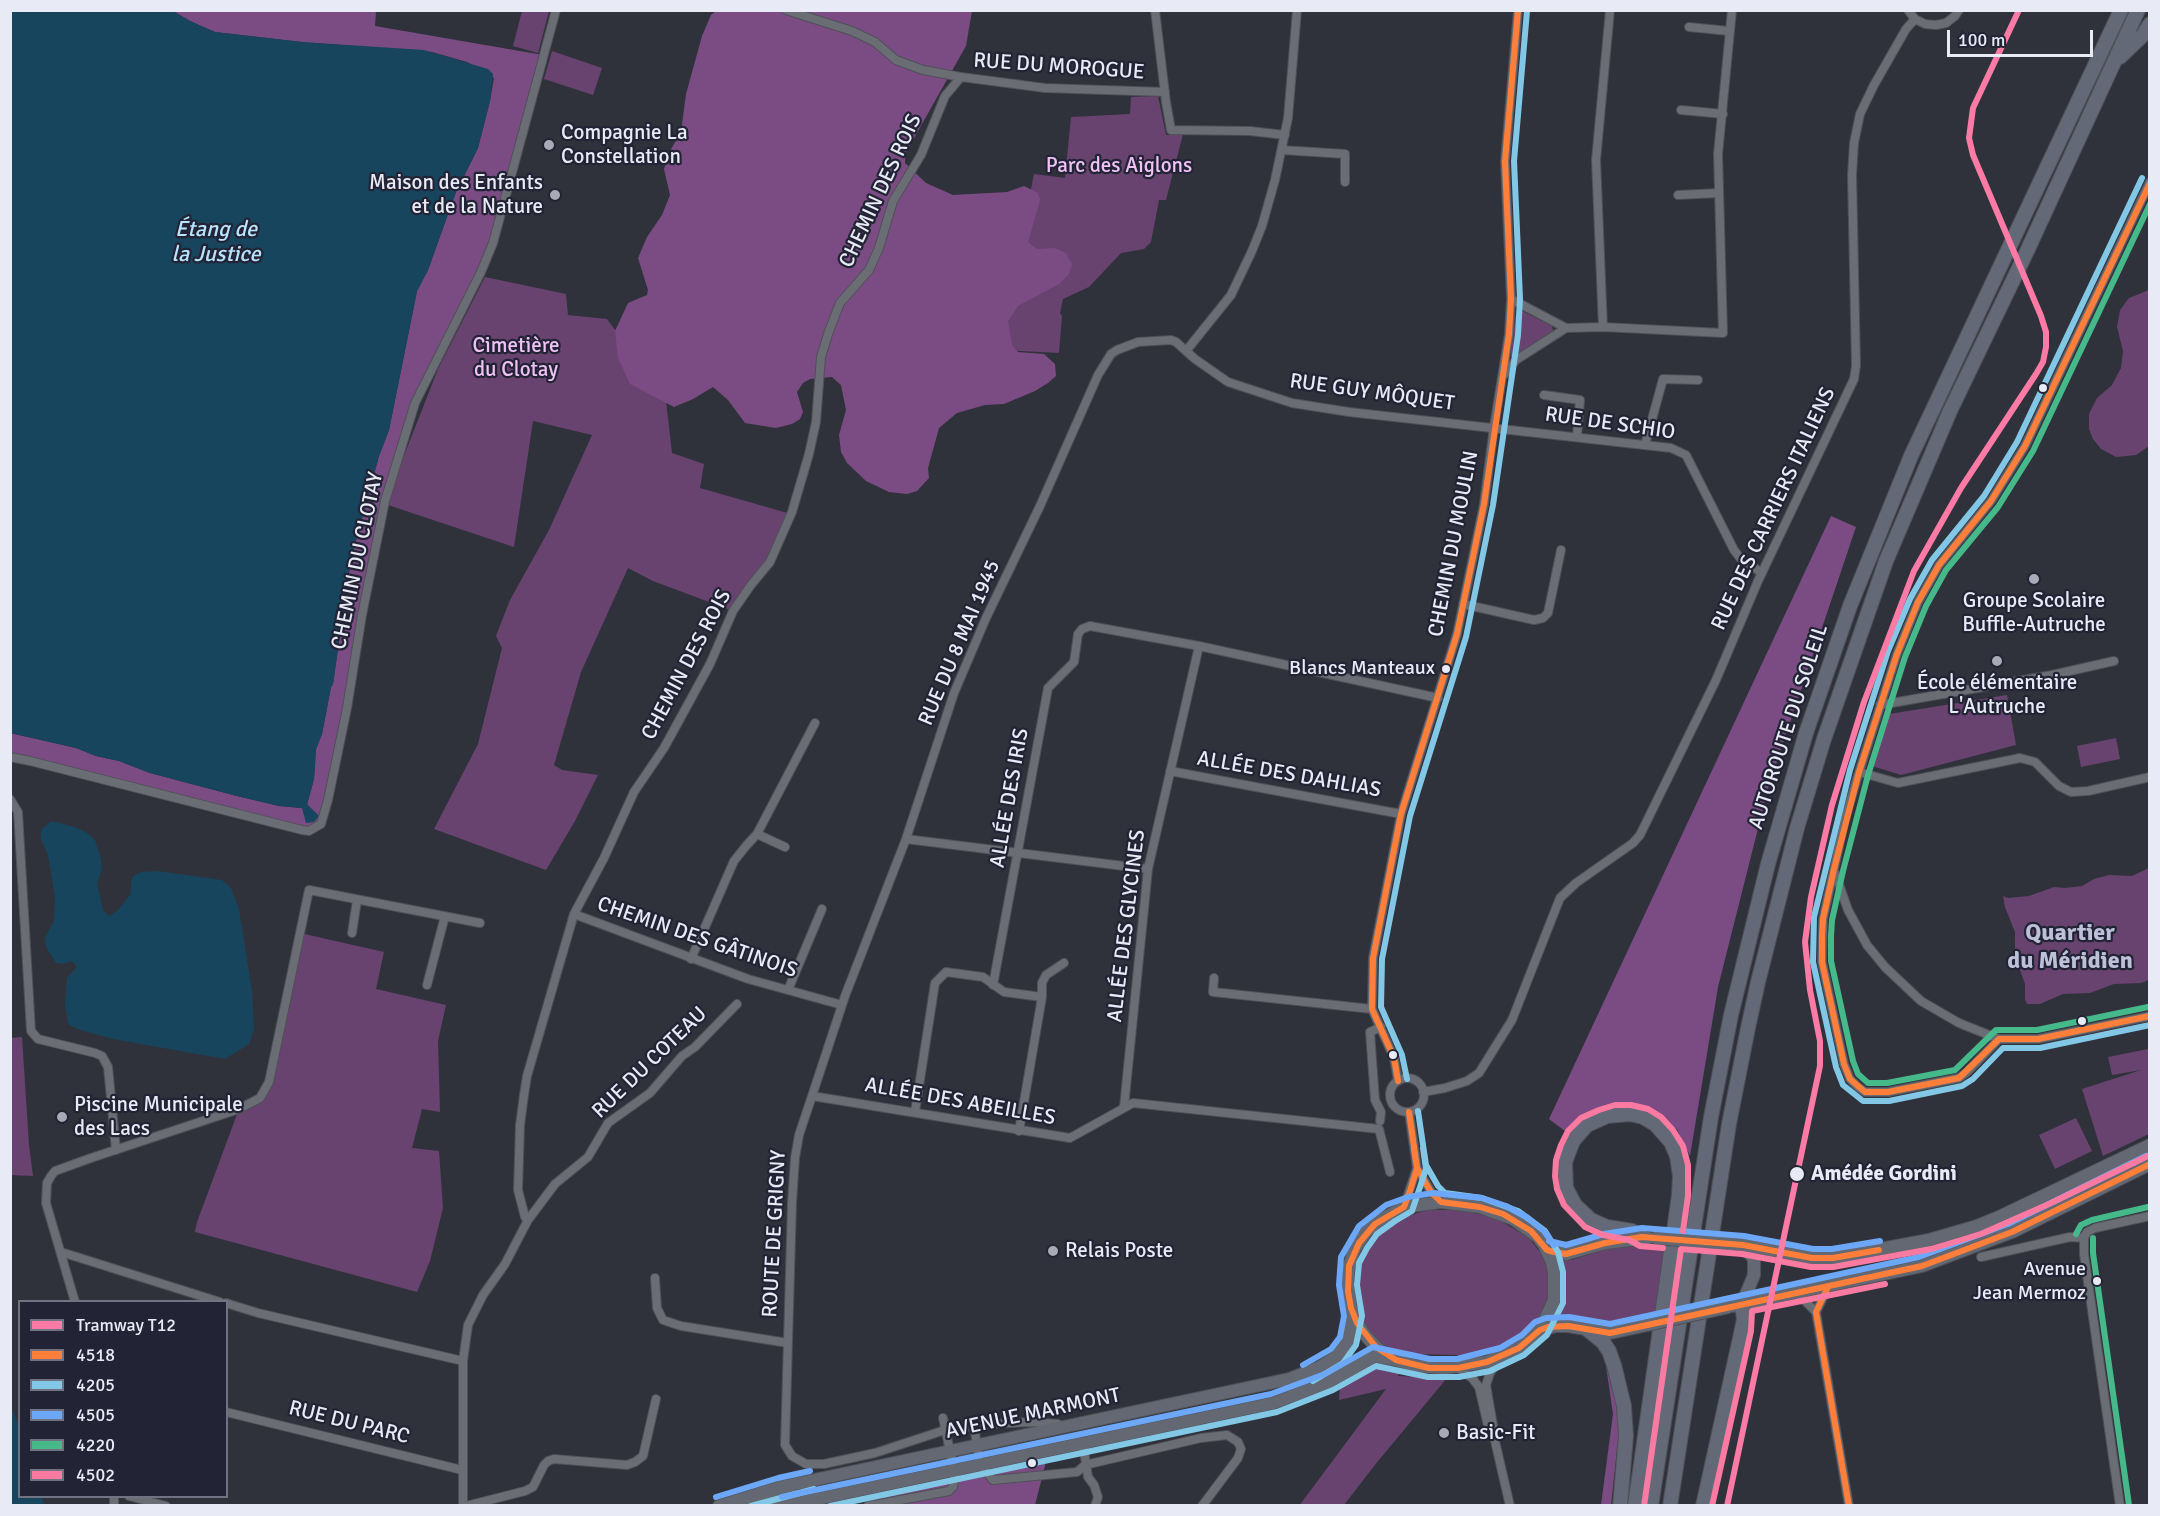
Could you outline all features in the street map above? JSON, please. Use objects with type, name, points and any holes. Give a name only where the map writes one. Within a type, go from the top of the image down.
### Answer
[{"type":"highway","name":"AUTOROUTE DU SOLEIL","points":[[1651,1506],[1711,1117],[1731,1015],[1768,864],[1803,744],[1850,606],[1911,456],[2121,10]]},
{"type":"highway","name":"AUTOROUTE DU SOLEIL","points":[[1670,1506],[1727,1136],[1748,1028],[1795,838],[1824,739],[1886,561],[1950,411],[2028,249],[2138,10]]},
{"type":"highway","points":[[2114,62],[2144,34],[2150,24]]},
{"type":"highway","points":[[1635,1506],[1680,1176],[1674,1149],[1668,1136],[1650,1120],[1624,1113],[1611,1115],[1587,1125],[1573,1141],[1565,1162],[1566,1188],[1575,1205],[1591,1220],[1607,1227],[1649,1238]]},
{"type":"highway","points":[[1702,1506],[1744,1319],[1735,1306]]},
{"type":"highway","points":[[1588,1330],[1603,1342],[1609,1351],[1624,1406],[1626,1436],[1620,1506]]},
{"type":"main road","points":[[1547,1250],[1566,1254],[1605,1243],[1649,1238],[1743,1245],[1812,1258],[1833,1258],[1929,1240],[1977,1226],[2150,1145]]},
{"type":"main road","points":[[1540,1330],[1556,1326],[1610,1333],[1922,1266],[2012,1232],[2150,1164]]},
{"type":"main road","points":[[1441,1202],[1480,1207],[1503,1214],[1531,1231],[1547,1250],[1554,1273],[1555,1294],[1546,1321],[1528,1342],[1500,1358],[1458,1368],[1416,1366],[1382,1352],[1360,1329],[1353,1316],[1347,1279],[1353,1254],[1363,1236],[1371,1228],[1404,1207],[1441,1202]]},
{"type":"main road","points":[[1735,1306],[1754,1275],[1754,1259],[1743,1245]]},
{"type":"main road","name":"AVENUE MARMONT","points":[[985,1450],[1266,1392],[1293,1382],[1328,1362],[1343,1348],[1350,1335],[1353,1316]]},
{"type":"main road","name":"AVENUE MARMONT","points":[[718,1506],[781,1487],[947,1461],[980,1464],[1223,1415],[1304,1393],[1375,1356],[1396,1359]]},
{"type":"main road","name":"AVENUE MARMONT","points":[[784,1506],[1075,1426],[1308,1373]]},
{"type":"main road","name":"AVENUE MARMONT","points":[[985,1450],[1304,1393]]},
{"type":"main road","name":"AVENUE MARMONT","points":[[746,1506],[947,1461]]},
{"type":"street","name":"CHEMIN DU CLOTAY","points":[[10,757],[302,830],[309,831],[321,824],[328,800],[362,615],[386,501],[415,403],[481,272],[493,243],[556,10]]},
{"type":"street","name":"RUE DU MOROGUE","points":[[786,10],[852,31],[875,42],[896,60],[923,70],[1045,88],[1165,92]]},
{"type":"street","points":[[1155,10],[1172,130],[1250,131],[1284,135]]},
{"type":"street","points":[[1186,351],[1224,305],[1241,276],[1262,226],[1288,118],[1297,10]]},
{"type":"street","name":"CHEMIN DU MOULIN","points":[[1372,1009],[1373,958],[1401,814],[1438,698],[1463,604],[1484,504],[1503,377],[1511,299],[1505,161],[1518,10]]},
{"type":"street","points":[[1603,327],[1596,160],[1610,10]]},
{"type":"street","points":[[1511,299],[1566,328],[1603,327],[1723,333],[1718,154],[1732,10]]},
{"type":"street","points":[[1908,10],[1915,19],[1925,24],[1936,25],[1946,23],[1959,10]]},
{"type":"street","name":"RUE DES CARRIERS ITALIENS","points":[[1423,1092],[1467,1081],[1479,1072],[1512,1020],[1560,898],[1576,883],[1633,843],[1640,835],[1716,680],[1762,573],[1854,379],[1856,366],[1852,175],[1854,143],[1860,114],[1874,85],[1906,29],[1915,19]]},
{"type":"street","points":[[1689,27],[1729,31]]},
{"type":"street","name":"CHEMIN DES ROIS","points":[[528,1220],[525,1217],[518,1190],[520,1125],[524,1095],[530,1065],[574,914],[604,858],[634,792],[664,748],[710,664],[733,611],[770,562],[792,512],[809,454],[816,422],[821,357],[832,322],[840,303],[870,270],[879,249],[893,201],[921,155],[945,96],[961,77]]},
{"type":"street","points":[[1681,110],[1723,114]]},
{"type":"street","points":[[1282,150],[1345,154],[1345,182]]},
{"type":"street","points":[[1999,1039],[1959,1078],[1888,1092],[1865,1092],[1850,1080],[1844,1064],[1822,962],[1823,919],[1859,772],[1897,654],[1918,602],[1939,565],[1991,501],[2025,446],[2150,182]]},
{"type":"street","points":[[1678,195],[1719,193]]},
{"type":"street","points":[[1503,377],[1516,360],[1566,328]]},
{"type":"street","name":"RUE DU 8 MAI 1945","points":[[833,1031],[906,839],[954,693],[986,618],[1040,506],[1103,365],[1116,350],[1138,342],[1171,340],[1186,351]]},
{"type":"street","name":"RUE GUY MÔQUET","points":[[1186,351],[1228,382],[1293,403],[1349,412],[1494,427]]},
{"type":"street","points":[[1645,445],[1663,379],[1698,380]]},
{"type":"street","points":[[1544,395],[1580,400],[1577,436]]},
{"type":"street","name":"RUE DE SCHIO","points":[[1494,427],[1671,448],[1686,455],[1734,550],[1741,559],[1762,573]]},
{"type":"street","points":[[1463,604],[1534,620],[1545,617],[1548,614],[1561,550]]},
{"type":"street","name":"ALLÉE DES IRIS","points":[[993,985],[1048,688],[1074,662],[1078,634],[1082,629],[1090,626],[1199,646]]},
{"type":"street","points":[[1199,646],[1438,698]]},
{"type":"street","name":"ALLÉE DES GLYCINES","points":[[1124,1107],[1148,868],[1199,646]]},
{"type":"street","points":[[1880,705],[2052,675],[2114,661]]},
{"type":"street","points":[[692,959],[734,861],[757,834],[815,723]]},
{"type":"street","points":[[1859,772],[1898,783],[2020,758],[2035,762],[2059,786],[2071,792],[2088,791],[2150,777]]},
{"type":"street","name":"ALLÉE DES DAHLIAS","points":[[1170,771],[1401,814]]},
{"type":"street","points":[[10,799],[18,812],[31,1031],[38,1039],[102,1056],[108,1067],[116,1150]]},
{"type":"street","points":[[757,834],[785,847]]},
{"type":"street","points":[[906,839],[1148,868]]},
{"type":"street","points":[[1834,869],[1848,910],[1867,945],[1885,967],[1921,1001],[1959,1023],[1999,1039],[2038,1039],[2150,1016]]},
{"type":"street","points":[[74,1300],[46,1203],[47,1183],[51,1176],[55,1171],[239,1109],[260,1098],[269,1082],[309,890],[480,923]]},
{"type":"street","points":[[352,933],[357,900]]},
{"type":"street","points":[[788,990],[822,909]]},
{"type":"street","name":"CHEMIN DES GÂTINOIS","points":[[574,914],[748,979],[842,1005]]},
{"type":"street","points":[[427,985],[445,916]]},
{"type":"street","points":[[1019,1131],[1042,997],[1042,983],[1046,975],[1064,963]]},
{"type":"street","points":[[915,1112],[935,983],[940,977],[946,972],[983,977],[1004,992],[1042,997]]},
{"type":"street","points":[[1214,978],[1213,992],[1372,1009],[1394,1058],[1398,1081]]},
{"type":"street","name":"RUE DU COTEAU","points":[[464,1506],[463,1361],[468,1325],[483,1295],[505,1264],[528,1220],[555,1184],[588,1157],[608,1123],[650,1094],[682,1056],[695,1047],[737,1004]]},
{"type":"street","points":[[1381,1027],[1370,1032],[1376,1100],[1381,1112],[1380,1125],[1390,1172]]},
{"type":"street","name":"ROUTE DE GRIGNY","points":[[833,1031],[799,1135],[795,1158],[785,1444],[792,1456],[798,1460],[806,1464],[824,1464],[875,1453],[945,1430]]},
{"type":"street","points":[[1403,1079],[1418,1083],[1423,1092],[1424,1097],[1419,1107],[1409,1112],[1398,1110],[1391,1101],[1391,1090],[1398,1081],[1403,1079]]},
{"type":"street","name":"ALLÉE DES ABEILLES","points":[[812,1096],[1070,1138],[1133,1103],[1380,1125]]},
{"type":"street","points":[[1409,1112],[1417,1168],[1431,1192],[1441,1202]]},
{"type":"street","points":[[1404,1207],[1417,1168]]},
{"type":"street","points":[[2120,1506],[2083,1245],[2088,1232],[2095,1228],[2150,1216]]},
{"type":"street","points":[[1982,1257],[2070,1237],[2084,1238]]},
{"type":"street","points":[[61,1252],[214,1300]]},
{"type":"street","points":[[655,1278],[657,1308],[663,1320],[681,1326],[788,1343]]},
{"type":"street","points":[[1828,1287],[1816,1312],[1849,1506]]},
{"type":"street","points":[[1797,1293],[1816,1312]]},
{"type":"street","points":[[228,1305],[463,1361]]},
{"type":"street","points":[[1500,1358],[1490,1373],[1486,1385],[1495,1442],[1510,1506]]},
{"type":"street","points":[[1458,1368],[1472,1378],[1479,1387],[1488,1426],[1495,1442]]},
{"type":"street","points":[[464,1506],[533,1487],[544,1465],[554,1459],[627,1465],[635,1462],[643,1456],[656,1399]]},
{"type":"street","name":"RUE DU PARC","points":[[228,1412],[462,1470]]},
{"type":"street","points":[[868,1506],[949,1491],[955,1483],[947,1461],[943,1418]]},
{"type":"street","points":[[945,1430],[1030,1422],[1075,1426]]},
{"type":"street","points":[[974,1426],[985,1450],[980,1464],[993,1480],[1006,1481],[1077,1473],[1085,1465],[1201,1438],[1227,1435],[1238,1442],[1239,1458],[1202,1506]]},
{"type":"street","points":[[1083,1443],[1085,1465],[1098,1497],[1095,1506]]},
{"type":"street","points":[[133,1498],[166,1506]]},
{"type":"green space","points":[[522,11],[549,11],[538,53],[513,46]]},
{"type":"green space","points":[[552,51],[602,68],[593,95],[544,79]]},
{"type":"green space","name":"Parc des Aiglons","points":[[1158,96],[1166,135],[1183,134],[1166,200],[1159,200],[1151,242],[1144,249],[1121,253],[1089,287],[1063,299],[1060,313],[1062,316],[1059,353],[1002,350],[1010,295],[1034,174],[1065,178],[1071,117],[1130,114],[1131,97]]},
{"type":"green space","name":"Cimetière du Clotay","points":[[485,277],[566,294],[568,315],[607,319],[642,366],[663,375],[672,453],[704,464],[700,488],[791,514],[770,562],[733,611],[653,581],[628,568],[581,672],[554,765],[562,770],[598,775],[575,821],[546,870],[434,829],[478,744],[502,648],[496,636],[510,600],[549,530],[592,435],[533,421],[514,547],[385,504],[438,369]]},
{"type":"green space","points":[[2149,290],[2149,446],[2136,455],[2116,457],[2101,449],[2093,439],[2089,429],[2089,414],[2097,398],[2112,385],[2121,368],[2123,351],[2117,327],[2120,310],[2129,298]]},
{"type":"green space","points":[[1520,310],[1552,326],[1553,331],[1514,358],[1510,356],[1516,313]]},
{"type":"green space","points":[[2007,695],[2016,745],[1901,775],[1872,766],[1889,714]]},
{"type":"green space","points":[[2116,738],[2120,759],[2081,767],[2077,746]]},
{"type":"green space","points":[[2149,868],[2149,980],[2141,983],[2114,984],[2090,993],[2063,994],[2040,1004],[2027,1004],[2025,984],[2015,956],[2015,932],[2003,896],[2008,898],[2029,896],[2054,887],[2082,886],[2094,879],[2109,875],[2132,876]]},
{"type":"green space","points":[[300,933],[384,952],[376,989],[446,1005],[438,1041],[440,1112],[422,1109],[412,1148],[439,1151],[443,1208],[430,1261],[417,1292],[195,1232],[239,1109],[260,1098],[269,1082]]},
{"type":"green space","name":"Piscine Municipale des Lacs","points":[[22,1037],[33,1176],[11,1175],[11,1038]]},
{"type":"green space","points":[[2148,1049],[2149,1134],[2103,1156],[2082,1089],[2141,1070],[2112,1075],[2108,1057]]},
{"type":"green space","points":[[2076,1118],[2092,1151],[2055,1169],[2039,1135]]},
{"type":"green space","points":[[1428,1210],[1461,1210],[1496,1218],[1529,1238],[1542,1255],[1549,1272],[1549,1296],[1535,1328],[1516,1343],[1484,1355],[1465,1357],[1413,1354],[1409,1356],[1379,1343],[1365,1327],[1357,1311],[1352,1291],[1355,1265],[1364,1249],[1380,1230],[1404,1217]]},
{"type":"green space","points":[[1629,1246],[1666,1251],[1656,1316],[1611,1326],[1555,1320],[1563,1290],[1561,1269],[1557,1258],[1572,1260],[1606,1249]]},
{"type":"green space","points":[[1378,1362],[1402,1369],[1398,1376],[1447,1378],[1344,1505],[1299,1506],[1386,1389],[1339,1400],[1340,1384]]},
{"type":"shaded area","points":[[173,11],[376,11],[375,26],[543,55],[493,243],[415,403],[390,488],[324,817],[309,831],[11,757],[10,733],[76,748],[150,773],[237,796],[279,806],[302,808],[319,816],[307,805],[314,779],[316,749],[322,734],[333,684],[351,559],[379,456],[389,430],[417,291],[428,270],[456,192],[478,148],[494,78],[467,62],[432,52],[302,42],[215,32]]},
{"type":"shaded area","points":[[716,11],[972,11],[966,46],[905,154],[905,163],[926,183],[953,195],[1007,192],[1024,186],[1038,193],[1040,200],[1028,242],[1037,249],[1055,248],[1066,253],[1072,264],[1069,274],[1059,284],[1018,306],[1008,321],[1012,345],[1018,352],[1044,354],[1055,364],[1056,376],[1035,391],[1004,404],[985,405],[957,413],[939,428],[928,468],[929,478],[917,491],[907,494],[889,492],[866,481],[847,463],[841,452],[839,435],[846,410],[841,385],[832,377],[810,379],[803,383],[797,392],[803,412],[800,419],[792,424],[776,428],[745,423],[728,400],[713,387],[674,407],[630,384],[618,358],[615,331],[628,303],[647,295],[648,290],[638,258],[647,237],[662,215],[670,195],[664,169],[670,151],[681,132],[686,94],[702,36],[711,15]]},
{"type":"shaded area","points":[[1831,516],[1856,527],[1769,785],[1718,987],[1690,1156],[1677,1129],[1654,1112],[1619,1102],[1580,1119],[1565,1131],[1549,1119]]},
{"type":"shaded area","points":[[1604,1352],[1618,1409],[1619,1431],[1611,1505],[1601,1505],[1613,1414]]},
{"type":"shaded area","points":[[1048,1454],[1035,1505],[885,1505],[880,1489]]},
{"type":"water","name":"Étang de la Justice","points":[[10,11],[173,11],[215,32],[302,42],[424,50],[488,69],[493,74],[490,101],[478,148],[456,192],[428,270],[417,291],[389,430],[379,456],[351,559],[333,684],[322,734],[316,749],[314,779],[307,804],[319,816],[314,822],[306,823],[302,808],[279,806],[237,796],[150,773],[76,748],[11,733]]},
{"type":"water","points":[[51,821],[75,827],[95,840],[102,869],[97,883],[103,910],[109,916],[117,911],[130,895],[132,877],[141,872],[157,871],[222,880],[231,888],[239,909],[252,991],[254,1029],[249,1044],[225,1059],[113,1039],[77,1029],[68,1024],[65,1004],[67,978],[76,965],[71,961],[64,964],[56,963],[45,943],[54,921],[55,897],[48,855],[41,834],[42,829]]},
{"type":"water","points":[[10,1403],[18,1424],[18,1498],[42,1498],[44,1505],[11,1505]]},
{"type":"tunnel","points":[[942,1465],[990,1455]]},
{"type":"tram line","name":"T12","points":[[1727,1506],[1820,1066],[1820,1041],[1810,990],[1805,942],[1811,897],[1832,805],[1864,702],[1914,571],[1961,488],[2036,374],[2043,362],[2046,347],[2046,332],[2041,316],[1973,155],[1969,138],[1973,108],[2019,10]]},
{"type":"transit line","name":"4518","points":[[1398,1081],[1394,1058],[1372,1009],[1373,958],[1401,814],[1457,634],[1484,504],[1509,334],[1511,299],[1505,161],[1518,10]]},
{"type":"transit line","name":"4205","points":[[1407,1079],[1402,1055],[1381,1007],[1382,959],[1410,816],[1466,637],[1493,505],[1518,335],[1520,299],[1514,161],[1527,11]]},
{"type":"transit line","name":"4205","points":[[2142,178],[2017,442],[1984,496],[1932,560],[1910,599],[1888,651],[1850,770],[1814,917],[1813,962],[1836,1067],[1843,1085],[1863,1101],[1889,1101],[1962,1086],[1973,1079],[2003,1048],[2040,1048],[2150,1025]]},
{"type":"transit line","name":"4518","points":[[2150,183],[2025,446],[1991,501],[1939,565],[1918,602],[1897,654],[1859,772],[1834,869],[1823,919],[1822,936],[1822,962],[1844,1064],[1850,1079],[1865,1092],[1888,1092],[1959,1078],[1999,1039],[2038,1039],[2150,1016]]},
{"type":"transit line","name":"4220","points":[[2148,1007],[2037,1030],[1996,1030],[1955,1070],[1887,1083],[1868,1083],[1858,1074],[1853,1061],[1831,961],[1831,936],[1832,920],[1843,871],[1868,775],[1905,657],[1926,606],[1946,570],[1998,507],[2033,451],[2150,204]]},
{"type":"transit line","name":"4502","points":[[1663,1248],[1640,1246],[1629,1240],[1603,1235],[1585,1227],[1564,1205],[1557,1189],[1556,1160],[1568,1131],[1581,1118],[1615,1105],[1631,1105],[1648,1109],[1661,1117],[1673,1130],[1683,1146],[1688,1165],[1688,1196],[1683,1231]]},
{"type":"transit line","name":"4205","points":[[830,1506],[1277,1412],[1333,1390],[1376,1366],[1428,1377],[1459,1377],[1490,1371],[1524,1355],[1547,1335],[1563,1303],[1563,1272],[1558,1252],[1545,1231],[1518,1211],[1482,1198],[1445,1193],[1438,1186],[1426,1165],[1418,1111]]},
{"type":"transit line","name":"4518","points":[[1409,1112],[1417,1168],[1410,1191],[1404,1207],[1375,1224],[1359,1243],[1349,1266],[1348,1291],[1357,1323],[1376,1347],[1396,1360],[1429,1368],[1458,1368],[1487,1362],[1519,1348],[1540,1330],[1548,1327],[1568,1326],[1610,1333],[1922,1266],[2012,1232],[2150,1164]]},
{"type":"transit line","name":"4205","points":[[1313,1381],[1343,1363],[1356,1345],[1362,1316],[1357,1285],[1359,1263],[1377,1234],[1412,1211],[1426,1169],[1423,1148]]},
{"type":"transit line","name":"4518","points":[[1414,1149],[1417,1168],[1431,1192],[1441,1202],[1480,1207],[1503,1214],[1531,1231],[1547,1250],[1554,1252],[1566,1254],[1605,1243],[1642,1237],[1743,1245],[1812,1258],[1833,1258],[1879,1250]]},
{"type":"transit line","name":"4502","points":[[1644,1506],[1681,1249],[1742,1254],[1811,1267],[1833,1267],[1931,1249],[1981,1234],[2150,1155]]},
{"type":"transit line","name":"4505","points":[[782,1497],[1271,1394],[1325,1374],[1373,1347],[1430,1359],[1457,1359],[1500,1348],[1522,1335],[1535,1322],[1546,1318],[1569,1317],[1610,1324],[1919,1257],[2008,1224],[2146,1156]]},
{"type":"transit line","name":"4505","points":[[1303,1365],[1331,1349],[1340,1337],[1344,1316],[1339,1285],[1341,1257],[1359,1226],[1386,1205],[1408,1197],[1433,1193],[1482,1198],[1506,1206],[1528,1218],[1544,1231],[1554,1245]]},
{"type":"transit line","name":"4220","points":[[2076,1234],[2081,1225],[2092,1220],[2148,1207]]},
{"type":"transit line","name":"4505","points":[[1549,1241],[1566,1245],[1604,1234],[1642,1228],[1744,1236],[1813,1249],[1832,1249],[1880,1241]]},
{"type":"transit line","name":"4220","points":[[2093,1238],[2093,1253],[2129,1505]]},
{"type":"transit line","name":"4502","points":[[1712,1506],[1751,1331],[1752,1311],[1885,1284]]},
{"type":"transit line","name":"4518","points":[[1828,1287],[1816,1312],[1849,1506]]},
{"type":"transit line","name":"4505","points":[[716,1497],[810,1471]]},
{"type":"transit line","name":"4205","points":[[751,1506],[814,1489]]},
{"type":"place","name":"Compagnie La Constellation","points":[[549,145]]},
{"type":"place","name":"Maison des Enfants et de la Nature","points":[[555,195]]},
{"type":"place","name":"Groupe Scolaire Buffle-Autruche","points":[[2034,579]]},
{"type":"place","name":"École élémentaire L'Autruche","points":[[1997,661]]},
{"type":"place","name":"Blancs Manteaux","points":[[1446,669]]},
{"type":"place","name":"Piscine Municipale des Lacs","points":[[62,1117]]},
{"type":"place","name":"Amédée Gordini","points":[[1797,1174]]},
{"type":"place","name":"Relais Poste","points":[[1053,1251]]},
{"type":"place","name":"Avenue Jean Mermoz","points":[[2097,1281]]},
{"type":"place","name":"Basic-Fit","points":[[1444,1433]]},
{"type":"district","name":"Quartier du Méridien","points":[[2070,948]]}]
